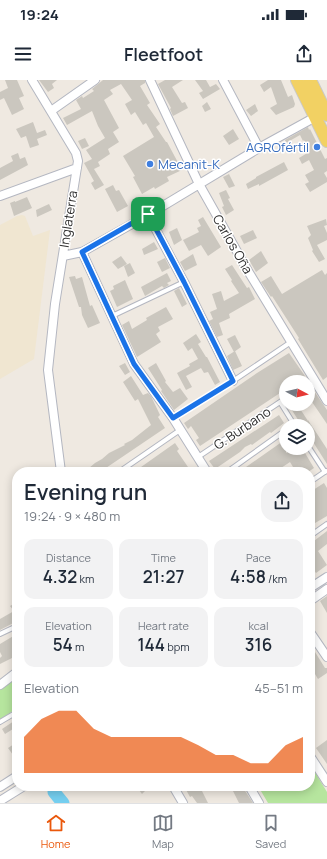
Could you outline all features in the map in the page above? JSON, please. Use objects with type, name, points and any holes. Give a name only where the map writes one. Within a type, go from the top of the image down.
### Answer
[{"type":"main road","points":[[297,80],[324,114]]},
{"type":"main road","points":[[310,80],[324,114],[327,141]]},
{"type":"street","name":"Inglaterra","points":[[32,80],[76,153],[78,161],[55,304],[48,370],[60,467]]},
{"type":"street","points":[[51,111],[94,80]]},
{"type":"street","name":"Carlos Oña","points":[[150,80],[199,184],[248,271],[291,342],[308,375]]},
{"type":"street","points":[[224,80],[259,148]]},
{"type":"street","points":[[63,256],[82,252],[259,148],[324,114]]},
{"type":"street","points":[[0,196],[77,168]]},
{"type":"street","points":[[148,214],[184,282],[233,381]]},
{"type":"street","points":[[82,252],[134,364],[173,418],[204,467]]},
{"type":"street","name":"Carlos Oña","points":[[315,386],[327,401]]},
{"type":"street","points":[[315,585],[327,577]]},
{"type":"street","points":[[315,597],[327,589]]},
{"type":"street","points":[[315,639],[327,657]]},
{"type":"street","points":[[0,685],[12,676]]},
{"type":"street","points":[[315,764],[327,782]]},
{"type":"street","points":[[0,787],[12,779]]},
{"type":"street","points":[[0,801],[16,791]]},
{"type":"street","points":[[176,791],[183,803]]},
{"type":"street","points":[[252,791],[260,803]]},
{"type":"lane","points":[[112,316],[184,282]]},
{"type":"lane","points":[[173,418],[233,381],[291,342]]},
{"type":"lane","name":"G. Burbano","points":[[198,458],[279,403]]},
{"type":"lane","points":[[126,467],[180,430]]},
{"type":"lane","points":[[234,467],[279,435]]},
{"type":"lane","points":[[314,455],[326,472],[315,479]]},
{"type":"lane","points":[[315,532],[327,524]]},
{"type":"lane","points":[[0,634],[12,628]]},
{"type":"lane","points":[[0,722],[12,715]]},
{"type":"shaded area","points":[[22,215],[25,216],[33,236],[50,230],[34,359],[0,379],[0,225]]},
{"type":"green space","points":[[12,680],[12,712],[0,720],[0,689]]},
{"type":"green space","points":[[315,772],[327,792],[327,803],[268,803],[261,791],[315,791]]},
{"type":"building","points":[[5,80],[17,80],[24,96],[19,98],[24,109],[12,115],[4,98],[0,100],[0,92],[8,88]]},
{"type":"building","points":[[39,80],[57,80],[52,84],[54,88],[48,92]]},
{"type":"building","points":[[103,80],[145,80],[145,83],[140,86],[150,103],[147,105],[160,124],[156,127],[167,142],[182,170],[167,177],[169,181],[155,189],[154,187],[142,194],[133,177],[135,176],[123,156],[154,137],[146,123],[143,125],[135,112],[131,115],[125,104],[132,100],[121,84],[110,90],[113,94],[104,100],[119,128],[113,132],[119,142],[108,149],[110,154],[98,162],[100,166],[94,169],[104,185],[95,190],[91,183],[94,181],[84,163],[92,159],[86,150],[105,138],[92,111],[67,125],[63,118],[81,109],[76,100],[82,96],[83,98],[94,91],[92,89]]},
{"type":"building","points":[[165,80],[183,80],[172,87],[182,103],[185,102],[188,108],[173,116],[170,109],[171,108],[158,84]]},
{"type":"building","points":[[195,80],[206,80],[210,87],[216,84],[220,89],[203,99],[199,93],[203,91]]},
{"type":"building","points":[[268,80],[281,80],[288,97],[292,95],[295,104],[294,107],[276,115],[270,108],[277,104],[271,87],[264,92],[260,85]]},
{"type":"building","points":[[207,102],[211,109],[205,112],[202,106]]},
{"type":"building","points":[[255,104],[258,111],[251,116],[246,110]]},
{"type":"building","points":[[33,122],[37,133],[45,130],[47,135],[37,139],[39,145],[30,148],[26,136],[21,138],[16,129]]},
{"type":"building","points":[[308,127],[325,159],[327,158],[327,171],[324,173],[327,178],[327,182],[310,192],[305,184],[309,182],[305,175],[314,170],[309,160],[302,164],[299,158],[309,152],[304,140],[303,141],[300,135],[286,143],[285,140]]},
{"type":"building","points":[[233,129],[239,139],[229,145],[223,136]]},
{"type":"building","points":[[85,138],[89,146],[82,149],[78,141]]},
{"type":"building","points":[[18,153],[20,159],[25,157],[28,165],[0,180],[0,168],[13,161],[11,156]]},
{"type":"building","points":[[284,162],[288,170],[259,186],[259,184],[248,189],[246,184]]},
{"type":"building","points":[[229,174],[235,186],[229,188],[223,177]]},
{"type":"building","points":[[113,185],[116,191],[119,190],[128,206],[117,212],[105,189]]},
{"type":"building","points":[[226,190],[230,198],[228,199],[234,210],[226,215],[222,207],[224,206],[219,193]]},
{"type":"building","points":[[27,197],[32,208],[14,216],[10,203]]},
{"type":"building","points":[[49,204],[52,210],[37,217],[36,210]]},
{"type":"building","points":[[203,217],[221,247],[208,256],[201,245],[189,251],[183,240],[199,232],[197,228],[201,226],[198,220]]},
{"type":"building","points":[[326,219],[327,225],[324,226],[327,233],[327,240],[317,245],[325,259],[319,262],[312,251],[313,250],[308,238],[311,235],[307,226]]},
{"type":"building","points":[[177,228],[182,240],[174,245],[169,232]]},
{"type":"building","points":[[253,230],[257,238],[244,244],[240,236]]},
{"type":"building","points":[[154,242],[158,249],[144,255],[142,249]]},
{"type":"building","points":[[261,251],[268,263],[256,272],[249,260]]},
{"type":"building","points":[[193,254],[197,265],[185,271],[180,262]]},
{"type":"building","points":[[121,256],[127,264],[118,269],[112,262]]},
{"type":"building","points":[[165,258],[170,268],[162,272],[157,262]]},
{"type":"building","points":[[130,263],[135,273],[128,277],[124,266]]},
{"type":"building","points":[[232,265],[247,288],[249,287],[255,299],[229,314],[230,318],[219,323],[223,335],[217,337],[209,321],[213,319],[210,312],[217,309],[212,294],[221,291],[224,301],[239,293],[225,269]]},
{"type":"building","points":[[322,270],[325,275],[327,273],[327,377],[323,380],[298,339],[299,338],[272,296],[271,297],[261,282],[271,276],[282,294]]},
{"type":"building","points":[[167,273],[171,281],[167,283],[169,285],[164,288],[162,286],[145,296],[141,287]]},
{"type":"building","points":[[75,276],[76,279],[82,277],[90,306],[92,305],[100,323],[88,328],[69,277]]},
{"type":"building","points":[[125,280],[133,299],[117,307],[110,291],[114,289],[113,286]]},
{"type":"building","points":[[179,288],[187,304],[182,307],[174,291]]},
{"type":"building","points":[[166,307],[173,319],[158,327],[160,331],[156,334],[161,342],[137,357],[122,325],[129,321],[132,329],[147,320],[146,318]]},
{"type":"building","points":[[196,334],[201,342],[198,344],[207,357],[220,382],[215,385],[208,372],[204,373],[201,368],[186,376],[192,387],[186,390],[177,373],[190,366],[189,364],[198,359],[192,348],[188,351],[183,343]]},
{"type":"building","points":[[235,335],[241,347],[234,352],[227,339]]},
{"type":"building","points":[[235,351],[242,366],[233,370],[227,356]]},
{"type":"building","points":[[289,353],[304,375],[279,375],[279,394],[200,446],[196,440],[199,438],[191,426],[188,429],[184,423]]},
{"type":"building","points":[[125,363],[130,372],[125,375],[119,366]]},
{"type":"building","points":[[156,363],[166,381],[165,382],[173,392],[180,388],[188,399],[174,410],[148,368]]},
{"type":"building","points":[[131,376],[143,395],[148,393],[151,396],[160,415],[158,417],[165,428],[107,467],[90,467],[109,453],[125,445],[124,444],[132,440],[151,425],[138,399],[135,401],[123,382]]},
{"type":"building","points":[[315,392],[327,410],[327,424],[315,406]]},
{"type":"building","points":[[292,411],[302,411],[307,419],[298,419]]},
{"type":"building","points":[[279,415],[282,419],[279,419],[279,427],[252,445],[251,444],[245,447],[218,467],[214,467],[209,461]]},
{"type":"building","points":[[315,431],[327,449],[327,464],[315,445]]},
{"type":"building","points":[[175,443],[179,449],[177,451],[188,467],[141,467]]},
{"type":"building","points":[[279,444],[279,455],[306,455],[313,467],[293,467],[290,462],[282,467],[246,467]]},
{"type":"building","points":[[324,483],[327,488],[327,516],[315,523],[315,489]]},
{"type":"building","points":[[327,531],[327,544],[318,551],[327,565],[316,573],[315,572],[315,540]]},
{"type":"building","points":[[327,596],[327,613],[320,601]]},
{"type":"building","points":[[12,612],[12,624],[0,630],[0,619]]},
{"type":"building","points":[[12,637],[12,658],[0,664],[0,658],[2,656],[0,652],[0,644]]},
{"type":"building","points":[[315,652],[325,668],[327,668],[327,673],[318,679],[315,674]]},
{"type":"building","points":[[12,722],[12,730],[5,734],[2,729]]},
{"type":"building","points":[[327,740],[327,764],[316,748]]},
{"type":"building","points":[[12,745],[12,754],[8,748]]},
{"type":"building","points":[[187,791],[202,791],[208,803],[197,803],[192,796],[190,797]]},
{"type":"building","points":[[233,791],[245,791],[253,803],[239,803]]},
{"type":"waterway","points":[[54,792],[63,803]]},
{"type":"place","name":"AGROfértil","points":[[317,147]]},
{"type":"place","name":"Mecanit-K","points":[[150,164]]},
{"type":"route","points":[[148,214],[184,282],[233,381],[173,418],[134,364],[82,252],[148,214]]}]
